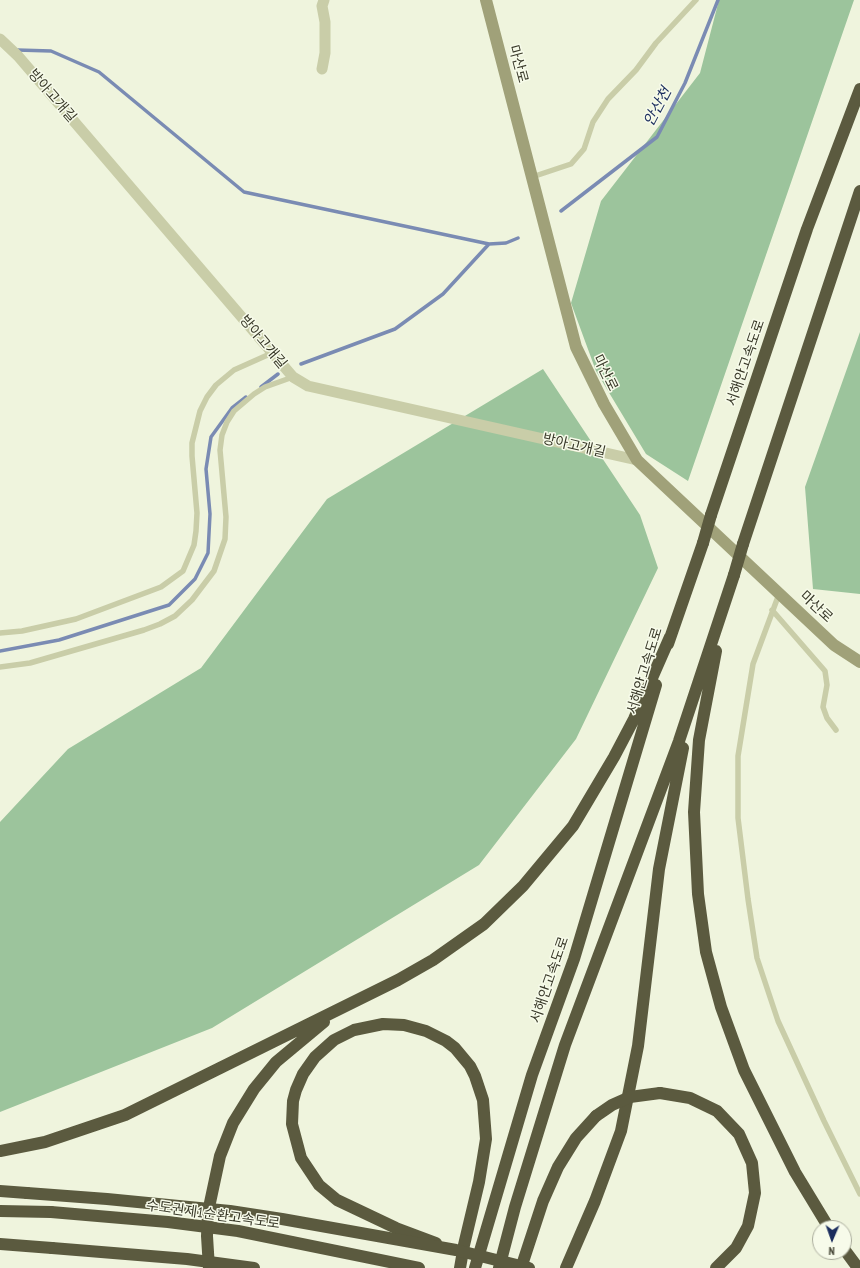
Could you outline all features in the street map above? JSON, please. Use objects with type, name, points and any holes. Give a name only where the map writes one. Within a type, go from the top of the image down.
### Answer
[{"type":"highway","name":"서해안고속도로","points":[[475,1268],[532,1075],[574,959],[670,637],[703,543],[711,515],[807,229],[860,89]]},
{"type":"highway","points":[[566,1268],[596,1201],[621,1131],[638,1046],[659,869],[674,788],[689,724],[743,544],[860,191]]},
{"type":"highway","points":[[734,575],[713,665],[699,740],[695,792],[694,841],[701,917],[706,952],[721,1007],[744,1070],[795,1172],[824,1220]]},
{"type":"highway","points":[[499,1268],[515,1207],[565,1045],[678,741],[734,575]]},
{"type":"highway","points":[[0,1151],[45,1142],[125,1115],[398,980],[433,960],[484,924],[523,886],[573,826],[597,788],[634,719],[670,637]]},
{"type":"highway","points":[[209,1268],[207,1236],[212,1190],[220,1156],[233,1123],[254,1089],[276,1062],[338,1009]]},
{"type":"highway","points":[[456,1250],[396,1228],[337,1200],[319,1185],[300,1158],[292,1124],[293,1101],[296,1090],[302,1074],[315,1057],[334,1040],[354,1030],[383,1024],[404,1025],[426,1031],[446,1041],[455,1048],[470,1066],[480,1089],[485,1111],[486,1126],[483,1157],[460,1268]]},
{"type":"highway","points":[[522,1268],[543,1201],[558,1167],[576,1138],[596,1116],[612,1105],[630,1097],[660,1093],[690,1098],[717,1111],[739,1134],[752,1163],[755,1193],[748,1226],[736,1248],[716,1268]]},
{"type":"highway","points":[[0,1191],[107,1199],[230,1211],[339,1228],[456,1250],[530,1268]]},
{"type":"highway","name":"수도권제1순환고속도로","points":[[0,1211],[51,1212],[168,1222],[238,1231],[419,1268]]},
{"type":"highway","points":[[0,1244],[180,1258],[254,1268]]},
{"type":"highway","points":[[852,1260],[858,1268]]},
{"type":"street","points":[[322,69],[325,45],[325,22],[322,6],[324,0]]},
{"type":"street","name":"마산로","points":[[486,0],[576,347],[604,404],[637,460],[834,644],[860,662]]},
{"type":"street","name":"방아고개길","points":[[0,39],[18,56],[293,377],[308,386],[637,460]]},
{"type":"lane","points":[[532,177],[571,164],[584,149],[593,122],[608,98],[636,70],[656,43],[696,0]]},
{"type":"lane","points":[[0,633],[22,631],[76,619],[161,587],[183,571],[194,546],[196,530],[197,513],[192,443],[200,411],[207,397],[216,385],[234,370],[272,352]]},
{"type":"lane","points":[[0,667],[30,663],[144,630],[160,624],[174,616],[192,600],[214,571],[225,539],[226,517],[220,450],[222,435],[227,422],[234,411],[254,394],[265,387],[293,377]]},
{"type":"lane","points":[[779,593],[753,664],[738,756],[738,818],[757,958],[778,1021],[827,1128],[860,1194]]},
{"type":"lane","points":[[772,610],[825,671],[827,685],[824,707],[825,713],[836,730]]},
{"type":"green space","points":[[719,0],[854,0],[688,481],[646,454],[596,371],[571,303],[601,201],[700,73]]},
{"type":"green space","points":[[860,332],[860,594],[813,589],[805,487]]},
{"type":"green space","points":[[543,369],[640,515],[658,568],[576,739],[479,865],[212,1028],[0,1112],[0,822],[68,749],[201,668],[327,499]]},
{"type":"waterway","name":"안산천","points":[[561,211],[657,137],[685,83],[718,0]]},
{"type":"waterway","points":[[17,50],[51,51],[99,72],[244,192],[489,244]]},
{"type":"waterway","points":[[301,364],[395,329],[443,294],[489,244],[506,243],[518,238]]},
{"type":"waterway","points":[[261,387],[278,374]]},
{"type":"waterway","points":[[0,651],[59,640],[169,605],[195,579],[208,553],[210,514],[206,469],[211,437],[232,408],[246,397]]}]
